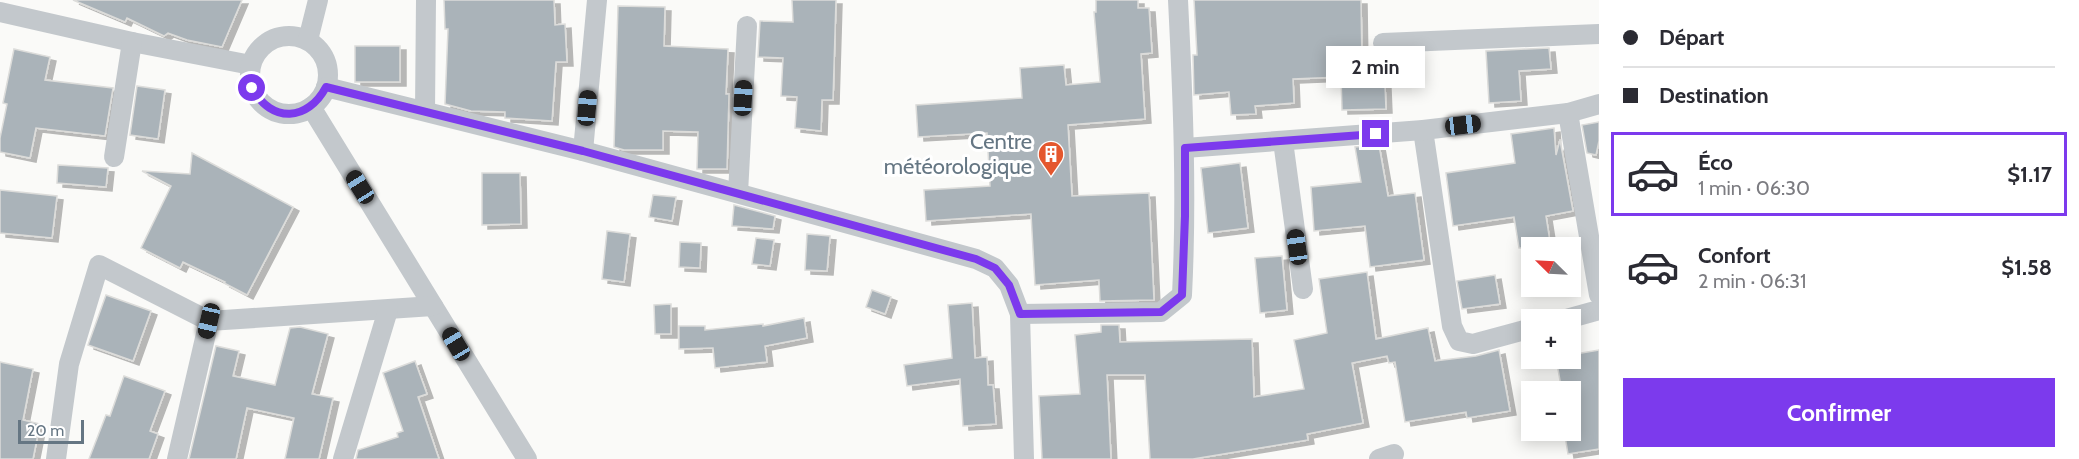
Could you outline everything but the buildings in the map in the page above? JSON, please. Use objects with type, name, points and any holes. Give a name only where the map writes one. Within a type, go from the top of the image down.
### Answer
[{"type":"street","points":[[308,40],[318,0]]},
{"type":"street","points":[[424,111],[426,0]]},
{"type":"street","points":[[583,151],[597,0]]},
{"type":"street","points":[[1020,314],[1161,312],[1182,295],[1185,148],[1178,0]]},
{"type":"street","points":[[0,12],[132,42],[251,65]]},
{"type":"street","points":[[738,193],[747,26]]},
{"type":"street","points":[[1383,42],[1599,34]]},
{"type":"street","points":[[294,36],[308,40],[323,55],[328,76],[326,87],[320,98],[311,107],[288,114],[266,107],[252,88],[250,77],[251,65],[257,52],[267,42],[274,39],[294,36]]},
{"type":"street","points":[[114,157],[132,42]]},
{"type":"street","points":[[326,87],[583,151],[976,259],[995,268],[1009,285],[1020,314],[1024,459]]},
{"type":"street","points":[[1185,148],[1423,130],[1568,113],[1599,104]]},
{"type":"street","points":[[311,107],[527,459]]},
{"type":"street","points":[[1568,113],[1599,295]]},
{"type":"street","points":[[1423,130],[1452,326],[1459,341],[1473,344],[1521,331]]},
{"type":"street","points":[[1283,141],[1303,289]]},
{"type":"street","points":[[56,459],[69,364],[99,265],[209,321],[433,306]]},
{"type":"street","points":[[343,459],[388,310]]},
{"type":"street","points":[[1581,315],[1599,310]]},
{"type":"street","points":[[177,459],[209,321]]},
{"type":"place","name":"Centre météorologique","points":[[1051,177]]},
{"type":"route","points":[[252,88],[266,107],[288,114],[311,107],[326,87],[583,151],[976,259],[995,268],[1009,285],[1020,314],[1161,312],[1182,295],[1185,148],[1376,134]]}]
